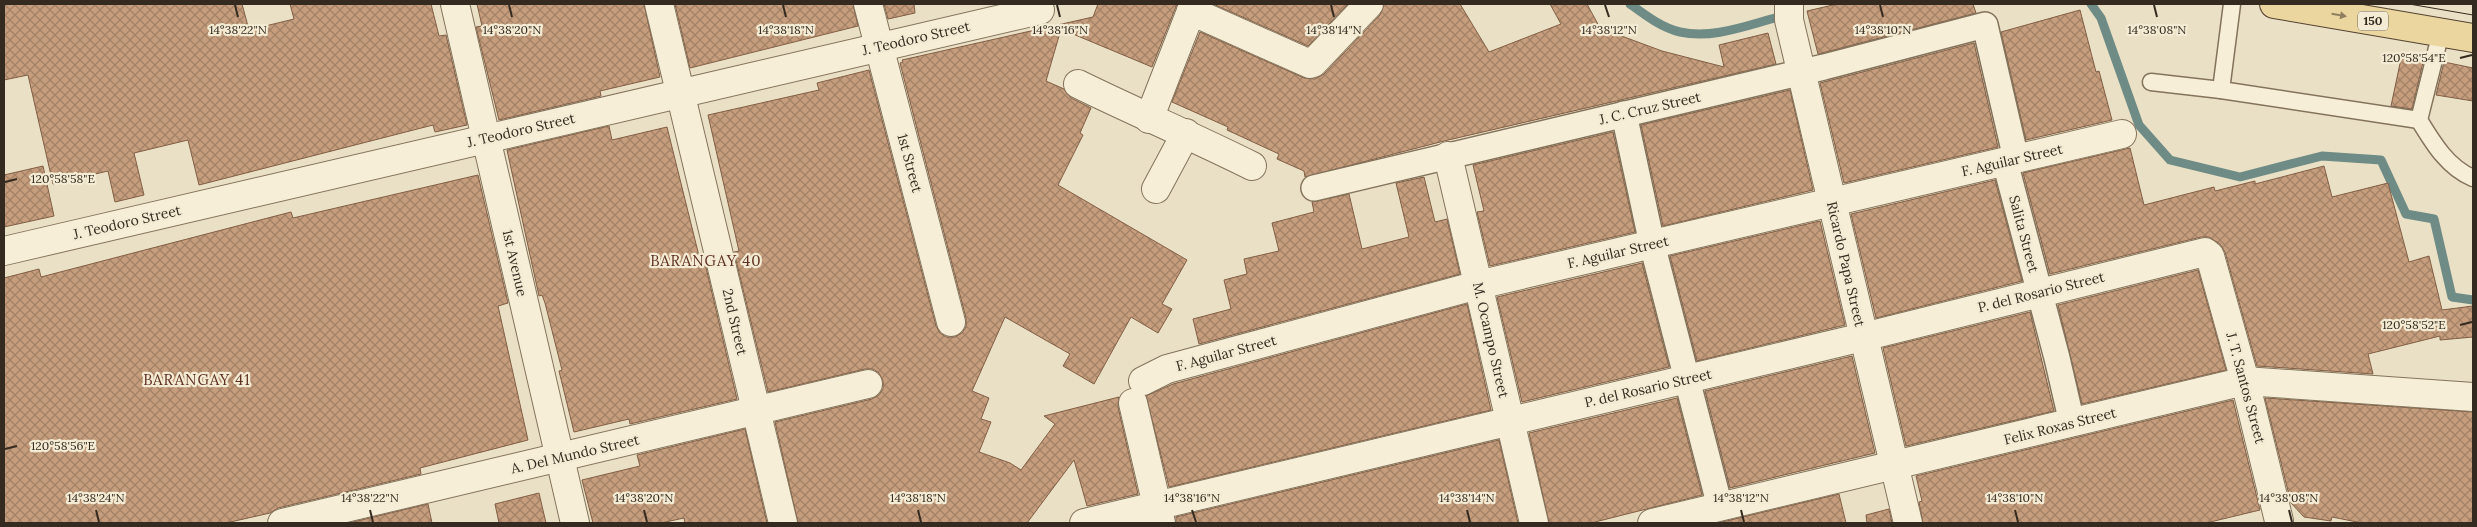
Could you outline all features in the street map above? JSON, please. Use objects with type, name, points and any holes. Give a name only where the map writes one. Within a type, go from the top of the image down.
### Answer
[{"type":"main road","name":"150","points":[[2274,4],[2473,38]]},
{"type":"street","name":"1st Avenue","points":[[455,4],[575,523]]},
{"type":"street","name":"2nd Street","points":[[659,4],[783,523]]},
{"type":"street","name":"1st Street","points":[[868,4],[951,322]]},
{"type":"street","points":[[1149,119],[1193,8],[1312,64],[1369,4]]},
{"type":"street","name":"Ricardo Papa Street","points":[[1789,4],[1789,20],[1908,523]]},
{"type":"street","name":"J. Teodoro Street","points":[[4,251],[1040,10]]},
{"type":"street","name":"J. C. Cruz Street","points":[[1314,188],[1801,72],[1985,25]]},
{"type":"street","name":"Salita Street","points":[[1985,25],[2010,160],[2039,293],[2072,423]]},
{"type":"street","points":[[1078,84],[1149,119],[1186,133],[1252,166]]},
{"type":"street","points":[[1624,114],[1652,244],[1720,507]]},
{"type":"street","points":[[1156,188],[1186,133]]},
{"type":"street","name":"F. Aguilar Street","points":[[1158,514],[1138,392],[1167,369],[1478,285],[2122,134]]},
{"type":"street","name":"M. Ocampo Street","points":[[1448,156],[1534,523]]},
{"type":"street","name":"P. del Rosario Street","points":[[1084,523],[1158,514],[1511,420],[1864,337],[2198,253],[2205,252],[2210,256]]},
{"type":"street","name":"J. T. Santos Street","points":[[2210,256],[2245,381],[2281,522]]},
{"type":"street","name":"Felix Roxas Street","points":[[1652,523],[2245,381],[2473,397]]},
{"type":"street","name":"A. Del Mundo Street","points":[[282,523],[868,384]]},
{"type":"lane","points":[[2221,90],[2232,4]]},
{"type":"lane","points":[[2441,32],[2419,120],[2432,141],[2448,161],[2462,173],[2473,178]]},
{"type":"lane","points":[[2152,82],[2221,90],[2419,120]]},
{"type":"building","points":[[4,4],[242,4],[249,30],[294,19],[290,4],[431,4],[439,36],[446,35],[467,125],[435,132],[433,125],[199,185],[188,140],[134,153],[144,195],[115,202],[108,171],[53,184],[28,75],[4,80]]},
{"type":"building","points":[[477,4],[644,4],[660,77],[600,91],[601,96],[499,120],[476,27],[482,26]]},
{"type":"building","points":[[675,4],[853,4],[858,26],[690,68]]},
{"type":"building","points":[[884,4],[914,4],[915,13],[888,19]]},
{"type":"building","points":[[1098,4],[1177,4],[1152,67],[1061,29],[1046,81],[1064,89],[1071,98],[1091,108],[1080,133],[1083,135],[1058,185],[1187,260],[1162,304],[1172,309],[1158,333],[1131,317],[1094,384],[1063,366],[1070,354],[1005,317],[972,391],[989,398],[981,419],[991,422],[979,452],[1010,463],[1021,470],[1055,424],[1044,416],[1119,397],[1118,407],[1138,494],[1087,506],[1074,460],[1027,523],[798,523],[775,422],[872,399],[879,395],[883,389],[883,381],[879,373],[873,369],[865,369],[768,392],[734,252],[739,251],[708,115],[819,90],[817,83],[869,70],[936,326],[940,333],[946,337],[955,337],[962,333],[966,327],[966,318],[900,63],[903,62],[902,60],[1093,17]]},
{"type":"building","points":[[1213,4],[1348,4],[1308,46]]},
{"type":"building","points":[[1384,4],[1460,4],[1489,52],[1561,24],[1550,4],[1587,4],[1600,28],[1662,51],[1724,67],[1719,45],[1768,33],[1776,64],[1444,141],[1305,177],[1304,171],[1277,159],[1279,154],[1227,130],[1228,127],[1172,102],[1200,32],[1304,78],[1315,79],[1324,74],[1380,15]]},
{"type":"building","points":[[1837,4],[1973,4],[1976,13],[1818,54],[1807,11]]},
{"type":"building","points":[[2080,10],[2096,72],[2099,71],[2112,120],[2026,140],[2001,32]]},
{"type":"building","points":[[1974,43],[1998,147],[1844,183],[1820,83]]},
{"type":"building","points":[[2402,54],[2424,58],[2412,109],[2391,106]]},
{"type":"building","points":[[2444,62],[2473,68],[2473,101],[2436,95]]},
{"type":"building","points":[[1790,90],[1813,190],[1663,226],[1641,125]]},
{"type":"building","points":[[609,126],[612,140],[667,127],[700,260],[704,259],[737,399],[630,424],[629,419],[574,432],[559,371],[562,370],[545,303],[542,295],[539,296],[507,150]]},
{"type":"building","points":[[1613,132],[1635,232],[1490,266],[1477,212],[1484,211],[1473,165]]},
{"type":"building","points":[[2130,148],[2144,205],[2214,187],[2215,191],[2255,181],[2255,184],[2324,166],[2332,197],[2388,183],[2409,262],[2429,256],[2442,310],[2473,306],[2473,337],[2440,340],[2440,336],[2368,354],[2373,374],[2257,366],[2225,252],[2220,244],[2209,237],[2201,237],[2050,274],[2023,173]]},
{"type":"building","points":[[43,166],[54,216],[4,227],[4,175]]},
{"type":"building","points":[[478,175],[508,303],[498,306],[528,440],[420,468],[421,474],[278,508],[270,513],[226,523],[4,523],[4,278],[39,269],[41,277],[291,212],[293,218]]},
{"type":"building","points":[[1424,177],[1435,222],[1447,219],[1460,274],[1199,344],[1193,319],[1231,309],[1224,280],[1247,274],[1244,259],[1279,251],[1272,223],[1314,212],[1312,202],[1349,194],[1362,249],[1409,237],[1396,183]]},
{"type":"building","points":[[1995,180],[2022,281],[1876,318],[1851,214]]},
{"type":"building","points":[[1820,221],[1845,325],[1697,361],[1670,256]]},
{"type":"building","points":[[1642,263],[1669,367],[1522,402],[1497,297]]},
{"type":"building","points":[[2198,270],[2226,370],[2082,404],[2058,305]]},
{"type":"building","points":[[1467,304],[1491,410],[1169,487],[1146,396],[1173,384]]},
{"type":"building","points":[[2030,312],[2054,411],[1906,446],[1883,348]]},
{"type":"building","points":[[1852,356],[1875,453],[1730,488],[1705,391]]},
{"type":"building","points":[[1677,398],[1702,495],[1591,523],[1549,523],[1529,433]]},
{"type":"building","points":[[2265,398],[2473,412],[2473,523],[2362,523],[2332,517],[2331,521],[2304,517],[2291,503]]},
{"type":"building","points":[[2233,400],[2260,510],[2206,523],[1923,523],[1919,502],[1922,501],[1916,476]]},
{"type":"building","points":[[745,429],[767,523],[685,523],[684,518],[661,523],[593,523],[582,480],[640,466],[637,455]]},
{"type":"building","points":[[1499,440],[1518,523],[1176,523],[1176,517]]},
{"type":"building","points":[[539,493],[546,523],[499,523],[495,504]]},
{"type":"building","points":[[1839,494],[1846,523],[1718,523]]},
{"type":"building","points":[[428,504],[432,523],[349,523]]},
{"type":"building","points":[[1889,509],[1892,523],[1867,523],[1866,515]]},
{"type":"waterway","points":[[1630,4],[1654,21],[1680,32],[1692,34],[1728,31],[1775,18]]},
{"type":"waterway","points":[[2091,4],[2101,18],[2139,125],[2170,160],[2240,177],[2322,156],[2381,160],[2406,214],[2434,219],[2452,297],[2473,300]]},
{"type":"tram line","points":[[2409,4],[2473,15]]},
{"type":"district","name":"BARANGAY 40","points":[[706,261]]},
{"type":"district","name":"BARANGAY 41","points":[[197,380]]}]
